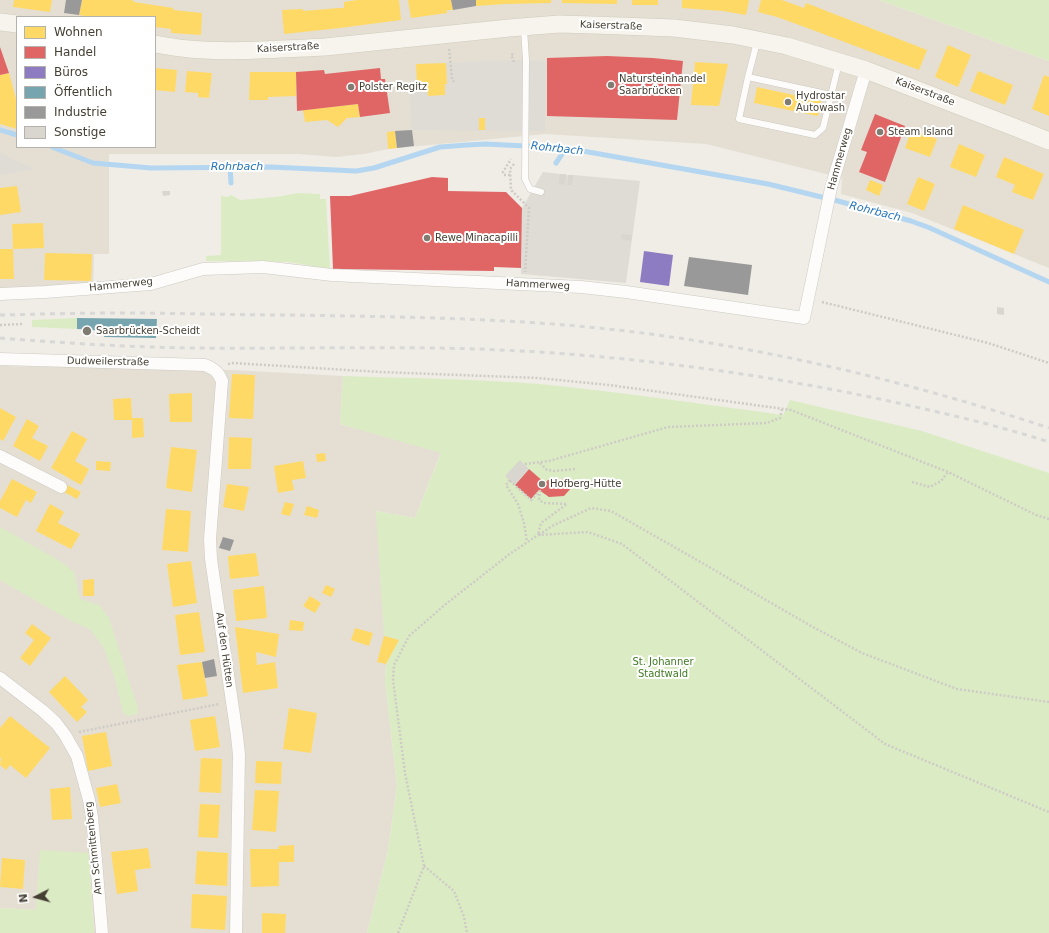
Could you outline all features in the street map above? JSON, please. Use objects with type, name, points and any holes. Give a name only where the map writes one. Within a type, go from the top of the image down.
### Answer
[{"type":"main road","points":[[0,22],[16,24]]},
{"type":"main road","name":"Kaiserstraße","points":[[156,44],[190,49],[264,50],[325,47],[566,24],[674,28],[758,39],[787,46],[866,70],[1049,141]]},
{"type":"street","name":"Hammerweg","points":[[0,294],[151,284],[203,269],[263,268],[332,275],[581,287],[804,318],[831,188],[866,70]]},
{"type":"street","name":"Dudweilerstraße","points":[[0,359],[205,365],[214,369]]},
{"type":"street","name":"Auf den Hütten","points":[[214,369],[219,374],[222,381],[210,539],[211,559],[239,755],[236,933]]},
{"type":"street","points":[[0,456],[61,487]]},
{"type":"street","name":"Am Schmittenberg","points":[[0,678],[56,723],[65,734],[77,756],[89,800],[102,933]]},
{"type":"lane","points":[[524,27],[526,60],[525,179],[530,189],[540,192]]},
{"type":"lane","points":[[758,39],[739,119],[815,135],[824,128],[839,62]]},
{"type":"lane","points":[[748,77],[831,95]]},
{"type":"path","points":[[448,35],[452,78],[454,82]]},
{"type":"path","points":[[510,175],[504,175],[503,172],[511,159]]},
{"type":"path","points":[[516,160],[510,170],[511,190],[529,208],[525,285]]},
{"type":"path","points":[[808,299],[988,343],[1049,362]]},
{"type":"path","points":[[0,325],[22,324]]},
{"type":"path","points":[[214,369],[233,363],[380,372],[538,378],[609,385],[791,410],[948,472],[1036,515],[1049,518]]},
{"type":"path","points":[[524,464],[549,461],[668,427],[767,423],[780,418],[782,409]]},
{"type":"path","points":[[540,462],[546,470],[554,471],[575,469]]},
{"type":"path","points":[[912,482],[930,487],[941,481],[948,472]]},
{"type":"path","points":[[527,542],[524,523],[518,504],[506,485],[510,481],[531,500],[540,491],[539,500],[541,502],[568,504],[541,523],[538,535]]},
{"type":"path","points":[[398,933],[424,866],[404,773],[394,687],[394,665],[409,636],[446,603],[527,542],[552,526],[591,508],[611,511],[811,626],[862,653],[957,689],[1049,702]]},
{"type":"path","points":[[538,535],[588,532],[622,544],[885,744],[1049,812]]},
{"type":"path","points":[[65,734],[232,702]]},
{"type":"path","points":[[424,866],[454,891],[464,916],[467,933]]},
{"type":"shaded area","points":[[0,0],[879,0],[1049,61],[1049,268],[912,213],[841,194],[842,178],[706,144],[545,134],[388,149],[364,154],[336,157],[298,154],[109,154],[109,254],[94,254],[93,293],[0,298]]},
{"type":"shaded area","points":[[526,60],[546,61],[545,131],[412,130],[409,86],[427,85],[428,96],[445,95],[445,84],[447,84],[446,63]]},
{"type":"shaded area","points":[[0,153],[34,169],[0,175]]},
{"type":"shaded area","points":[[543,172],[568,175],[567,185],[572,186],[574,175],[640,181],[626,283],[521,274],[522,208]]},
{"type":"shaded area","points":[[0,366],[233,370],[343,376],[340,424],[441,452],[415,518],[376,511],[399,640],[386,664],[385,681],[397,786],[388,850],[367,933],[94,933],[89,853],[36,910],[0,908]]},
{"type":"green space","points":[[879,0],[1049,0],[1049,61]]},
{"type":"green space","points":[[298,193],[320,194],[320,199],[326,199],[330,269],[288,262],[206,261],[206,256],[221,255],[221,196],[228,197],[231,195],[240,200],[276,197]]},
{"type":"green space","points":[[77,318],[77,329],[32,327],[32,320]]},
{"type":"green space","name":"St. Johanner Stadtwald","points":[[343,376],[540,384],[631,394],[783,415],[790,400],[922,431],[1049,473],[1049,933],[367,933],[388,850],[397,786],[385,681],[386,664],[399,640],[384,636],[376,511],[415,518],[441,453],[340,424]]},
{"type":"green space","points":[[0,527],[60,561],[74,572],[80,599],[99,605],[109,618],[138,709],[137,714],[128,716],[123,713],[116,682],[104,648],[90,629],[73,622],[0,580]]},
{"type":"green space","points":[[40,850],[89,853],[94,933],[0,933],[0,908],[36,910]]},
{"type":"building: Wohnen","points":[[14,0],[52,0],[50,12],[13,7]]},
{"type":"building: Wohnen","points":[[82,0],[131,0],[134,2],[173,8],[173,10],[202,13],[201,35],[171,33],[171,29],[156,27],[156,16],[79,15]]},
{"type":"building: Wohnen","points":[[357,0],[399,0],[401,20],[284,34],[282,10],[303,9],[303,11],[344,8],[344,2]]},
{"type":"building: Wohnen","points":[[408,0],[451,0],[453,10],[447,10],[447,13],[411,18]]},
{"type":"building: Wohnen","points":[[476,0],[551,0],[551,3],[476,6]]},
{"type":"building: Wohnen","points":[[562,0],[617,0],[617,4],[562,3]]},
{"type":"building: Wohnen","points":[[632,0],[658,0],[658,5],[632,5]]},
{"type":"building: Wohnen","points":[[682,0],[749,0],[746,15],[723,11],[682,8]]},
{"type":"building: Wohnen","points":[[761,0],[782,0],[804,8],[806,3],[927,50],[919,70],[777,17],[758,12]]},
{"type":"building: Wohnen","points":[[948,45],[971,55],[958,87],[935,77]]},
{"type":"building: Wohnen","points":[[695,62],[728,64],[719,106],[691,105]]},
{"type":"building: Wohnen","points":[[446,63],[447,84],[445,84],[445,95],[428,96],[427,85],[417,86],[416,64]]},
{"type":"building: Wohnen","points":[[156,68],[177,70],[175,92],[156,90]]},
{"type":"building: Wohnen","points":[[187,71],[212,73],[209,98],[198,97],[198,93],[185,92]]},
{"type":"building: Wohnen","points":[[978,71],[1013,85],[1005,105],[970,91]]},
{"type":"building: Wohnen","points":[[250,72],[296,72],[296,96],[268,97],[268,100],[249,100]]},
{"type":"building: Wohnen","points":[[9,73],[16,99],[16,129],[0,124],[0,75]]},
{"type":"building: Wohnen","points":[[1044,75],[1049,77],[1049,116],[1032,109]]},
{"type":"building: Wohnen","name":"Hydrostar Autowash","points":[[757,87],[821,101],[818,116],[754,103]]},
{"type":"building: Wohnen","points":[[358,104],[360,117],[347,118],[338,127],[327,120],[305,122],[303,110]]},
{"type":"building: Wohnen","points":[[479,118],[485,118],[485,130],[479,130]]},
{"type":"building: Wohnen","points":[[912,129],[937,139],[930,157],[905,148]]},
{"type":"building: Wohnen","points":[[395,131],[397,148],[388,149],[387,132]]},
{"type":"building: Wohnen","points":[[959,144],[985,155],[976,177],[950,167]]},
{"type":"building: Wohnen","points":[[1004,157],[1044,174],[1033,200],[1012,192],[1015,185],[996,177]]},
{"type":"building: Wohnen","points":[[918,177],[935,184],[924,211],[907,204]]},
{"type":"building: Wohnen","points":[[870,180],[883,185],[879,196],[866,190]]},
{"type":"building: Wohnen","points":[[17,186],[21,212],[0,215],[0,188]]},
{"type":"building: Wohnen","points":[[963,205],[1024,230],[1014,254],[954,229]]},
{"type":"building: Wohnen","points":[[43,223],[44,248],[13,249],[12,224]]},
{"type":"building: Wohnen","points":[[0,249],[13,249],[14,279],[0,279]]},
{"type":"building: Wohnen","points":[[45,253],[92,254],[91,281],[44,280]]},
{"type":"building: Wohnen","points":[[232,374],[255,375],[253,419],[229,418]]},
{"type":"building: Wohnen","points":[[192,393],[192,422],[170,422],[169,394]]},
{"type":"building: Wohnen","points":[[131,398],[132,418],[143,418],[144,437],[132,438],[132,420],[114,420],[113,399]]},
{"type":"building: Wohnen","points":[[0,408],[16,417],[3,441],[0,439]]},
{"type":"building: Wohnen","points":[[27,419],[39,426],[32,438],[48,446],[40,461],[13,446]]},
{"type":"building: Wohnen","points":[[72,431],[87,439],[75,461],[89,469],[81,485],[51,468]]},
{"type":"building: Wohnen","points":[[229,437],[252,438],[251,469],[228,469]]},
{"type":"building: Wohnen","points":[[171,447],[197,450],[192,492],[166,488]]},
{"type":"building: Wohnen","points":[[325,453],[326,461],[317,462],[316,454]]},
{"type":"building: Wohnen","points":[[96,461],[111,462],[110,471],[96,470]]},
{"type":"building: Wohnen","points":[[303,461],[306,478],[292,480],[294,490],[278,493],[274,466]]},
{"type":"building: Wohnen","points":[[12,479],[37,492],[31,503],[26,500],[17,517],[0,508],[0,501]]},
{"type":"building: Wohnen","points":[[227,484],[249,487],[244,511],[223,507]]},
{"type":"building: Wohnen","points":[[67,485],[81,492],[77,499],[64,492]]},
{"type":"building: Wohnen","points":[[285,502],[294,504],[290,516],[281,514]]},
{"type":"building: Wohnen","points":[[50,504],[64,512],[58,523],[80,534],[71,549],[36,531]]},
{"type":"building: Wohnen","points":[[307,506],[319,510],[317,518],[304,515]]},
{"type":"building: Wohnen","points":[[166,509],[191,511],[188,552],[162,550]]},
{"type":"building: Wohnen","points":[[256,553],[259,576],[230,579],[228,556]]},
{"type":"building: Wohnen","points":[[191,561],[197,603],[173,607],[167,564]]},
{"type":"building: Wohnen","points":[[94,579],[94,596],[83,596],[83,580]]},
{"type":"building: Wohnen","points":[[326,585],[335,589],[331,597],[322,593]]},
{"type":"building: Wohnen","points":[[264,586],[267,618],[236,621],[233,590]]},
{"type":"building: Wohnen","points":[[310,596],[321,603],[315,613],[303,606]]},
{"type":"building: Wohnen","points":[[199,612],[205,652],[180,655],[175,615]]},
{"type":"building: Wohnen","points":[[290,620],[304,622],[303,631],[289,630]]},
{"type":"building: Wohnen","points":[[32,624],[51,638],[30,666],[20,658],[34,640],[25,633]]},
{"type":"building: Wohnen","points":[[235,627],[279,634],[276,657],[256,652],[257,665],[275,662],[278,688],[243,693]]},
{"type":"building: Wohnen","points":[[355,628],[373,633],[369,646],[351,640]]},
{"type":"building: Wohnen","points":[[384,636],[399,640],[386,664],[377,662]]},
{"type":"building: Wohnen","points":[[202,662],[208,696],[183,700],[177,665]]},
{"type":"building: Wohnen","points":[[65,676],[88,700],[81,707],[87,712],[77,722],[49,692]]},
{"type":"building: Wohnen","points":[[289,708],[317,713],[311,753],[283,749]]},
{"type":"building: Wohnen","points":[[10,716],[50,748],[26,778],[10,765],[6,770],[0,765],[0,728]]},
{"type":"building: Wohnen","points":[[215,716],[220,747],[195,751],[190,720]]},
{"type":"building: Wohnen","points":[[106,732],[112,766],[88,771],[82,736]]},
{"type":"building: Wohnen","points":[[201,758],[222,759],[221,793],[199,792]]},
{"type":"building: Wohnen","points":[[256,761],[282,762],[281,784],[255,783]]},
{"type":"building: Wohnen","points":[[117,784],[121,803],[100,807],[96,788]]},
{"type":"building: Wohnen","points":[[70,787],[72,819],[52,820],[50,789]]},
{"type":"building: Wohnen","points":[[255,790],[279,791],[276,832],[252,830]]},
{"type":"building: Wohnen","points":[[200,804],[220,805],[218,838],[198,837]]},
{"type":"building: Wohnen","points":[[294,845],[294,862],[279,862],[279,886],[251,887],[250,849],[279,849],[278,846]]},
{"type":"building: Wohnen","points":[[148,848],[151,868],[135,870],[138,891],[117,894],[111,852]]},
{"type":"building: Wohnen","points":[[197,851],[228,853],[227,886],[195,884]]},
{"type":"building: Wohnen","points":[[2,858],[25,860],[23,889],[0,887]]},
{"type":"building: Wohnen","points":[[192,894],[227,896],[225,930],[191,928]]},
{"type":"building: Wohnen","points":[[262,913],[286,914],[285,933],[262,933]]},
{"type":"building: Handel","points":[[0,47],[9,73],[0,75]]},
{"type":"building: Handel","points":[[607,56],[683,61],[677,120],[547,116],[547,58]]},
{"type":"building: Handel","points":[[380,68],[381,79],[385,79],[390,113],[360,117],[358,104],[297,111],[296,72],[324,70],[325,74]]},
{"type":"building: Handel","points":[[875,114],[905,126],[885,182],[859,172],[867,152],[861,150]]},
{"type":"building: Handel","name":"Rewe Minacapilli","points":[[432,177],[448,178],[448,191],[506,192],[522,208],[521,268],[494,267],[494,271],[333,269],[330,196],[350,196]]},
{"type":"building: Handel","name":"Hofberg-Hütte","points":[[529,469],[545,483],[548,480],[563,479],[572,487],[564,496],[549,497],[539,490],[531,499],[515,485]]},
{"type":"building: Büros","points":[[644,251],[673,255],[669,286],[640,282]]},
{"type":"building: Öffentlich","points":[[77,318],[157,319],[156,338],[104,337],[105,331],[77,329]]},
{"type":"building: Industrie","points":[[66,0],[82,0],[79,15],[64,13]]},
{"type":"building: Industrie","points":[[451,0],[476,0],[476,6],[453,10]]},
{"type":"building: Industrie","points":[[412,130],[414,146],[397,148],[395,131]]},
{"type":"building: Industrie","points":[[689,257],[752,265],[748,295],[684,286]]},
{"type":"building: Industrie","points":[[223,537],[234,540],[230,551],[219,548]]},
{"type":"building: Industrie","points":[[214,659],[217,676],[205,678],[202,662]]},
{"type":"building: Sonstige","points":[[560,174],[566,174],[565,185],[559,184]]},
{"type":"building: Sonstige","points":[[568,175],[574,175],[572,186],[567,185]]},
{"type":"building: Sonstige","points":[[162,191],[170,191],[170,195],[163,196]]},
{"type":"building: Sonstige","points":[[622,234],[632,235],[631,241],[620,239]]},
{"type":"building: Sonstige","points":[[997,307],[1004,308],[1004,315],[997,314]]},
{"type":"building: Sonstige","points":[[520,460],[529,469],[515,485],[505,476]]},
{"type":"waterway","name":"Rohrbach","points":[[0,130],[16,135]]},
{"type":"waterway","name":"Rohrbach","points":[[55,148],[93,163],[151,168],[271,167],[356,171],[374,168],[440,147],[485,144],[566,148],[768,184],[911,221],[930,228],[1049,282]]},
{"type":"waterway","points":[[556,163],[566,148]]},
{"type":"waterway","points":[[230,167],[231,183]]},
{"type":"railway","points":[[0,315],[123,313],[469,319],[515,321],[605,329],[701,341],[801,360],[901,384],[1000,412],[1049,428]]},
{"type":"railway","points":[[0,338],[167,347],[478,349],[530,351],[633,360],[787,381],[889,401],[1010,430],[1049,442]]},
{"type":"place","name":"Natursteinhandel Saarbrücken","points":[[611,85]]},
{"type":"place","name":"Polster Regitz","points":[[351,87]]},
{"type":"place","name":"Hydrostar Autowash","points":[[788,102]]},
{"type":"place","name":"Steam Island","points":[[880,132]]},
{"type":"place","name":"Rewe Minacapilli","points":[[427,238]]},
{"type":"place","name":"Saarbrücken-Scheidt","points":[[87,331]]},
{"type":"place","name":"Hofberg-Hütte","points":[[542,484]]}]
